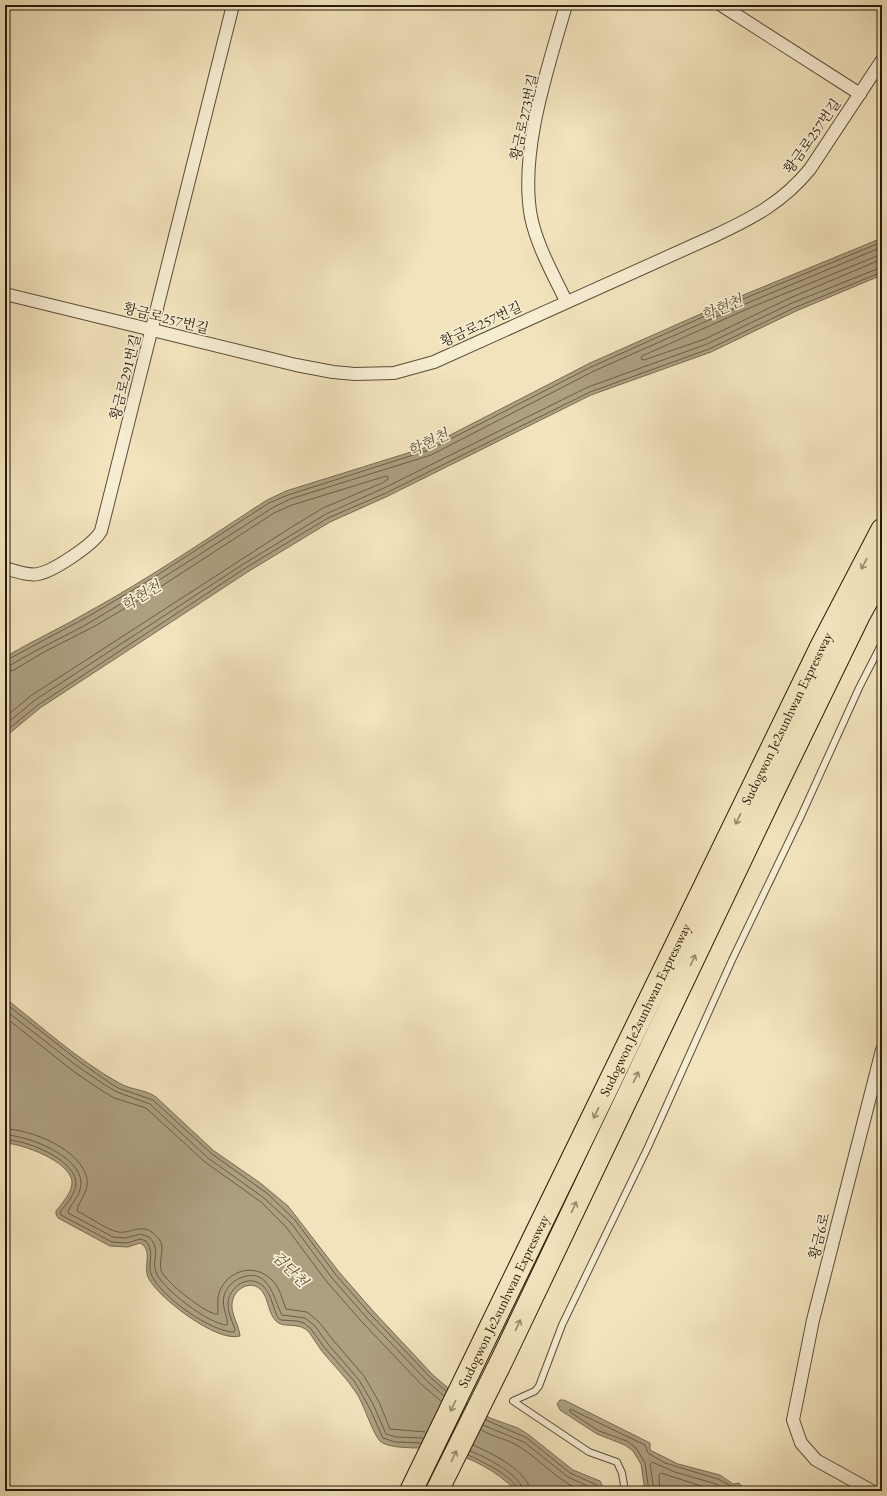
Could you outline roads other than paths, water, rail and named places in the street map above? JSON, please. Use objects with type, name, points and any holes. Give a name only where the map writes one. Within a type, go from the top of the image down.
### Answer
[{"type":"highway","name":"Sudogwon Je2sunhwan Expressway","points":[[411,1491],[483,1346],[822,645],[882,530]]},
{"type":"highway","name":"Sudogwon Je2sunhwan Expressway","points":[[437,1491],[502,1360],[773,792],[859,615],[882,573]]},
{"type":"street","name":"황금로291번길","points":[[5,568],[38,574],[50,569],[85,548],[98,538],[105,517],[233,5]]},
{"type":"street","name":"황금로273번길","points":[[566,5],[534,125],[528,173],[528,196],[535,233],[566,301]]},
{"type":"street","points":[[721,5],[860,94]]},
{"type":"street","name":"황금로257번길","points":[[5,294],[296,365],[333,372],[376,374],[412,369],[434,362],[566,301],[747,221],[778,202],[800,182],[810,169],[882,60]]},
{"type":"street","name":"황금6로","points":[[872,1491],[816,1460],[801,1443],[795,1431],[792,1420],[813,1320],[882,1050]]},
{"type":"lane","points":[[625,1491],[622,1473],[616,1462],[589,1452],[513,1400],[535,1391],[539,1386],[562,1325],[648,1146],[732,960],[801,816],[859,688],[882,643]]},
{"type":"water","name":"학현천","points":[[882,238],[882,275],[796,311],[711,352],[591,395],[388,496],[330,522],[249,571],[40,708],[5,737],[5,657],[134,586],[267,500],[286,491],[427,447],[590,363],[741,296]]},
{"type":"water","name":"검단천","points":[[5,998],[60,1043],[104,1074],[123,1085],[152,1094],[214,1151],[259,1182],[288,1206],[339,1272],[374,1312],[433,1375],[467,1404],[490,1418],[518,1428],[573,1470],[600,1481],[605,1491],[516,1491],[492,1471],[462,1456],[442,1450],[400,1447],[385,1444],[377,1437],[360,1399],[353,1388],[321,1350],[309,1332],[301,1327],[283,1325],[276,1321],[271,1314],[266,1298],[258,1287],[248,1285],[243,1287],[233,1299],[232,1308],[240,1336],[230,1336],[217,1333],[176,1307],[155,1287],[147,1275],[146,1250],[140,1243],[128,1247],[110,1246],[58,1218],[56,1211],[67,1197],[72,1185],[69,1174],[54,1160],[44,1155],[33,1150],[5,1143]]},
{"type":"water","points":[[560,1400],[564,1400],[650,1443],[650,1450],[678,1464],[720,1475],[733,1484],[739,1483],[741,1485],[739,1491],[645,1491],[641,1464],[633,1451],[625,1445],[597,1434],[560,1410],[557,1404]]}]
